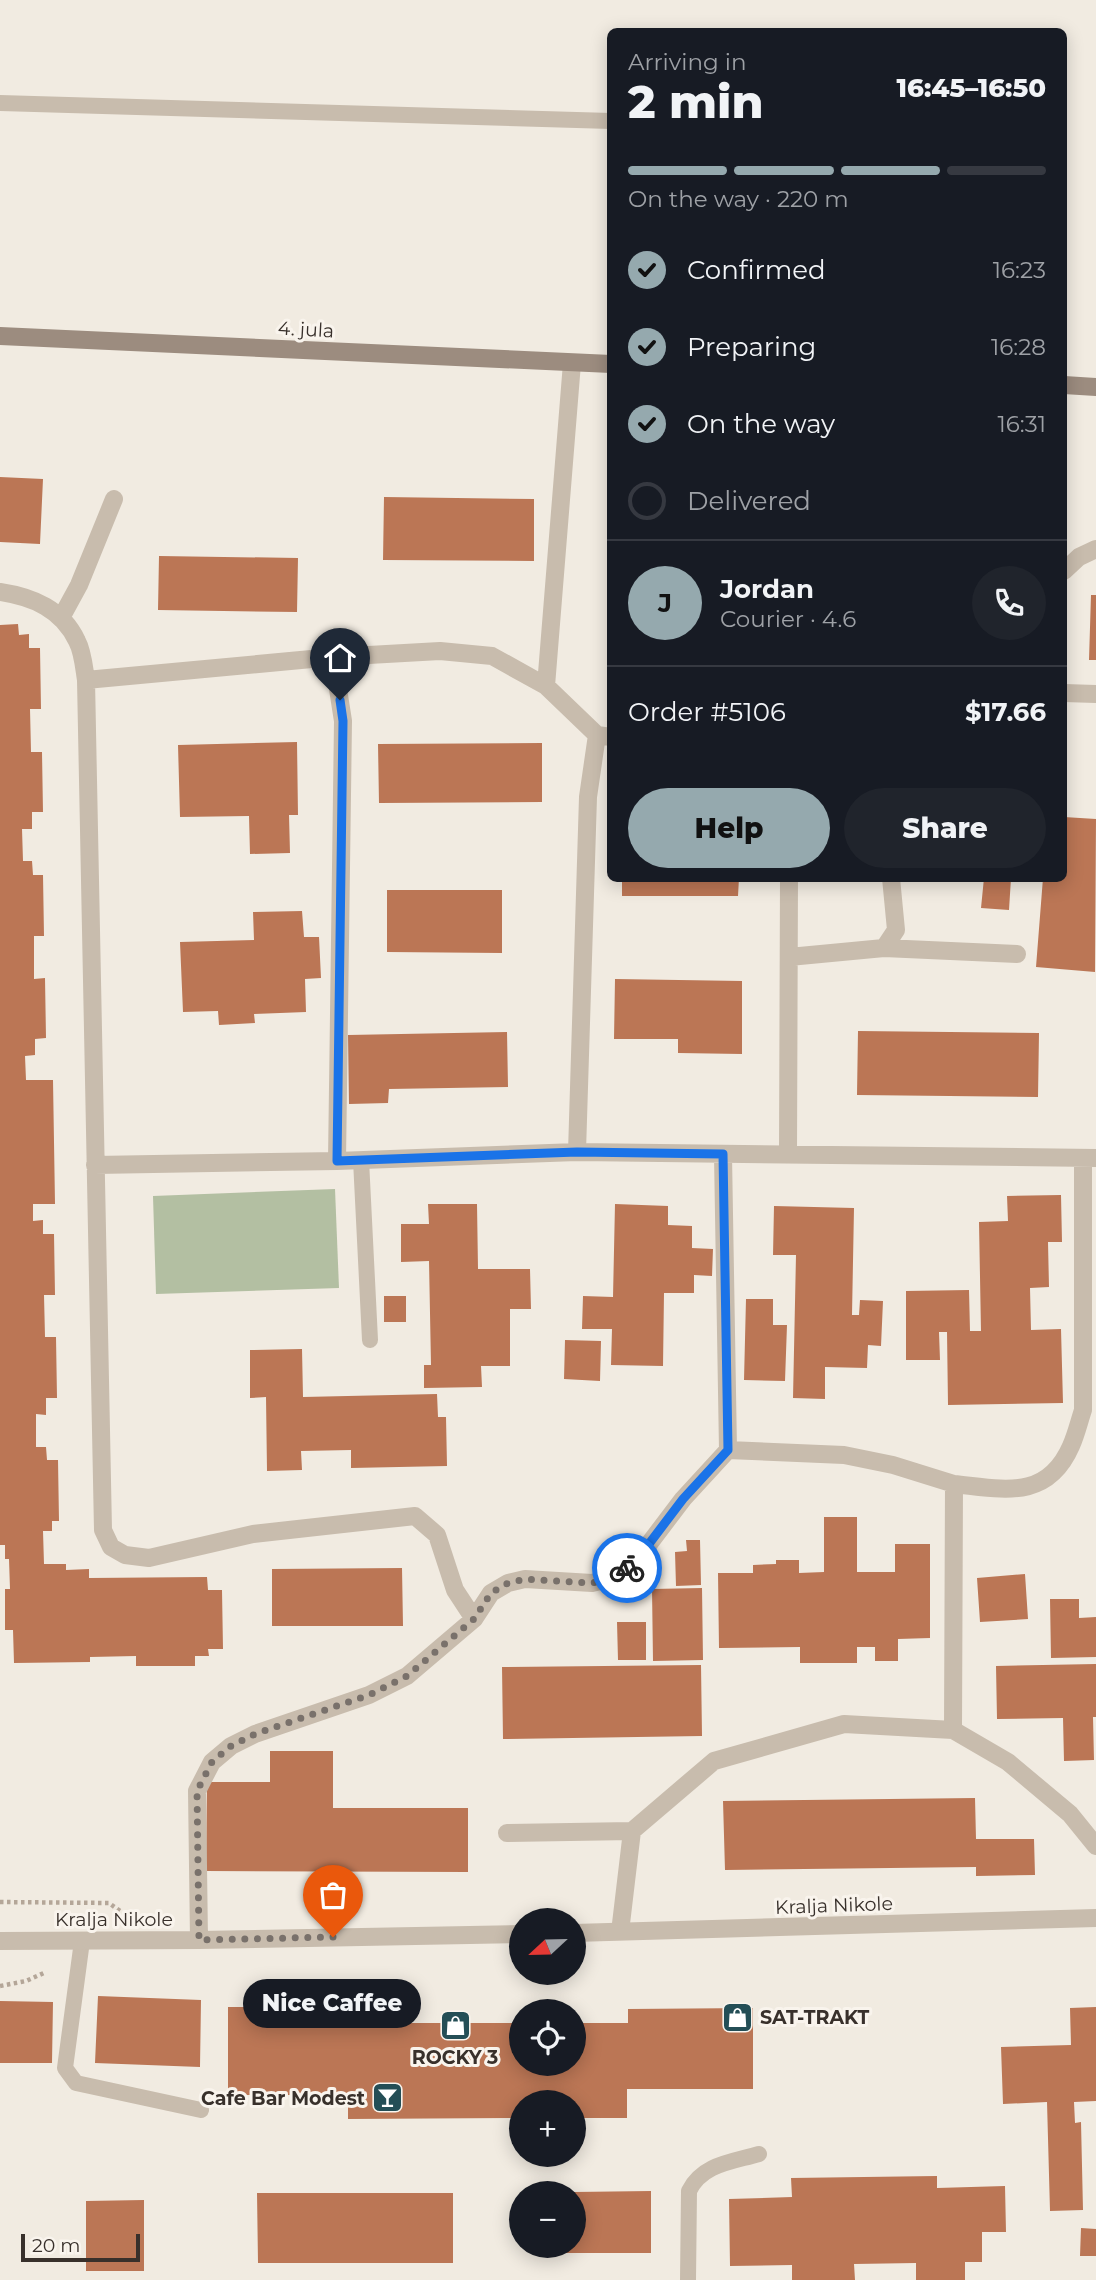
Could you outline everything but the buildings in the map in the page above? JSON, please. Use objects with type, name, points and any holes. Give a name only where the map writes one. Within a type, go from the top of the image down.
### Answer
[{"type":"main road","name":"4. jula","points":[[0,336],[607,364]]},
{"type":"main road","points":[[1067,385],[1096,387]]},
{"type":"street","points":[[546,686],[572,363]]},
{"type":"street","points":[[61,618],[79,585],[114,499]]},
{"type":"street","points":[[1067,568],[1079,557],[1096,549]]},
{"type":"street","points":[[0,592],[37,601],[61,618],[78,642],[86,680],[103,1530],[111,1547],[125,1555],[149,1558],[253,1534],[415,1516],[437,1535],[455,1590],[474,1619]]},
{"type":"street","points":[[86,680],[440,650],[492,656],[546,686],[604,736],[588,797],[577,1152]]},
{"type":"street","points":[[333,657],[343,721],[337,1161]]},
{"type":"street","points":[[1067,693],[1096,694]]},
{"type":"street","points":[[788,1154],[789,882]]},
{"type":"street","points":[[884,948],[896,930],[891,882]]},
{"type":"street","points":[[789,957],[884,948],[1017,954]]},
{"type":"street","points":[[95,1165],[337,1161],[577,1152],[1090,1159],[1083,1410],[1071,1446],[1056,1471],[1043,1482],[1028,1487],[1001,1489],[954,1484],[893,1465],[844,1455],[728,1450]]},
{"type":"street","points":[[199,1940],[197,1791],[212,1762],[231,1746],[255,1734],[369,1695],[407,1676],[474,1619],[491,1593],[508,1583],[525,1579],[592,1583],[612,1578],[636,1561],[683,1499],[728,1450],[723,1154]]},
{"type":"street","points":[[953,1730],[954,1484]]},
{"type":"street","points":[[507,1833],[632,1830],[714,1761],[844,1724],[953,1730],[1008,1762],[1070,1814],[1096,1846]]},
{"type":"street","points":[[620,1932],[632,1830]]},
{"type":"street","name":"Kralja Nikole","points":[[586,1933],[1096,1918]]},
{"type":"street","name":"Kralja Nikole","points":[[0,1941],[509,1934]]},
{"type":"lane","points":[[0,103],[607,121]]},
{"type":"lane","points":[[361,1160],[370,1340]]},
{"type":"lane","points":[[82,1941],[65,2068],[76,2084],[201,2110]]},
{"type":"lane","points":[[688,2280],[689,2191],[695,2178],[705,2170],[759,2154]]},
{"type":"green space","points":[[335,1189],[339,1288],[156,1294],[153,1196]]},
{"type":"way so far","points":[[333,1937],[199,1940],[197,1791],[212,1762],[231,1746],[255,1734],[369,1695],[407,1676],[474,1619],[491,1593],[508,1583],[525,1579],[592,1583],[612,1578],[627,1568]]},
{"type":"place","name":"Nice Caffee","points":[[333,1937]]},
{"type":"place","name":"SAT-TRAKT","points":[[737,2017]]},
{"type":"place","name":"ROCKY 3","points":[[455,2026]]},
{"type":"place","name":"Cafe Bar Modest","points":[[388,2098]]},
{"type":"route","points":[[340,700],[343,721],[337,1161],[577,1152],[723,1154],[728,1450],[683,1499],[636,1561],[627,1568]]}]
